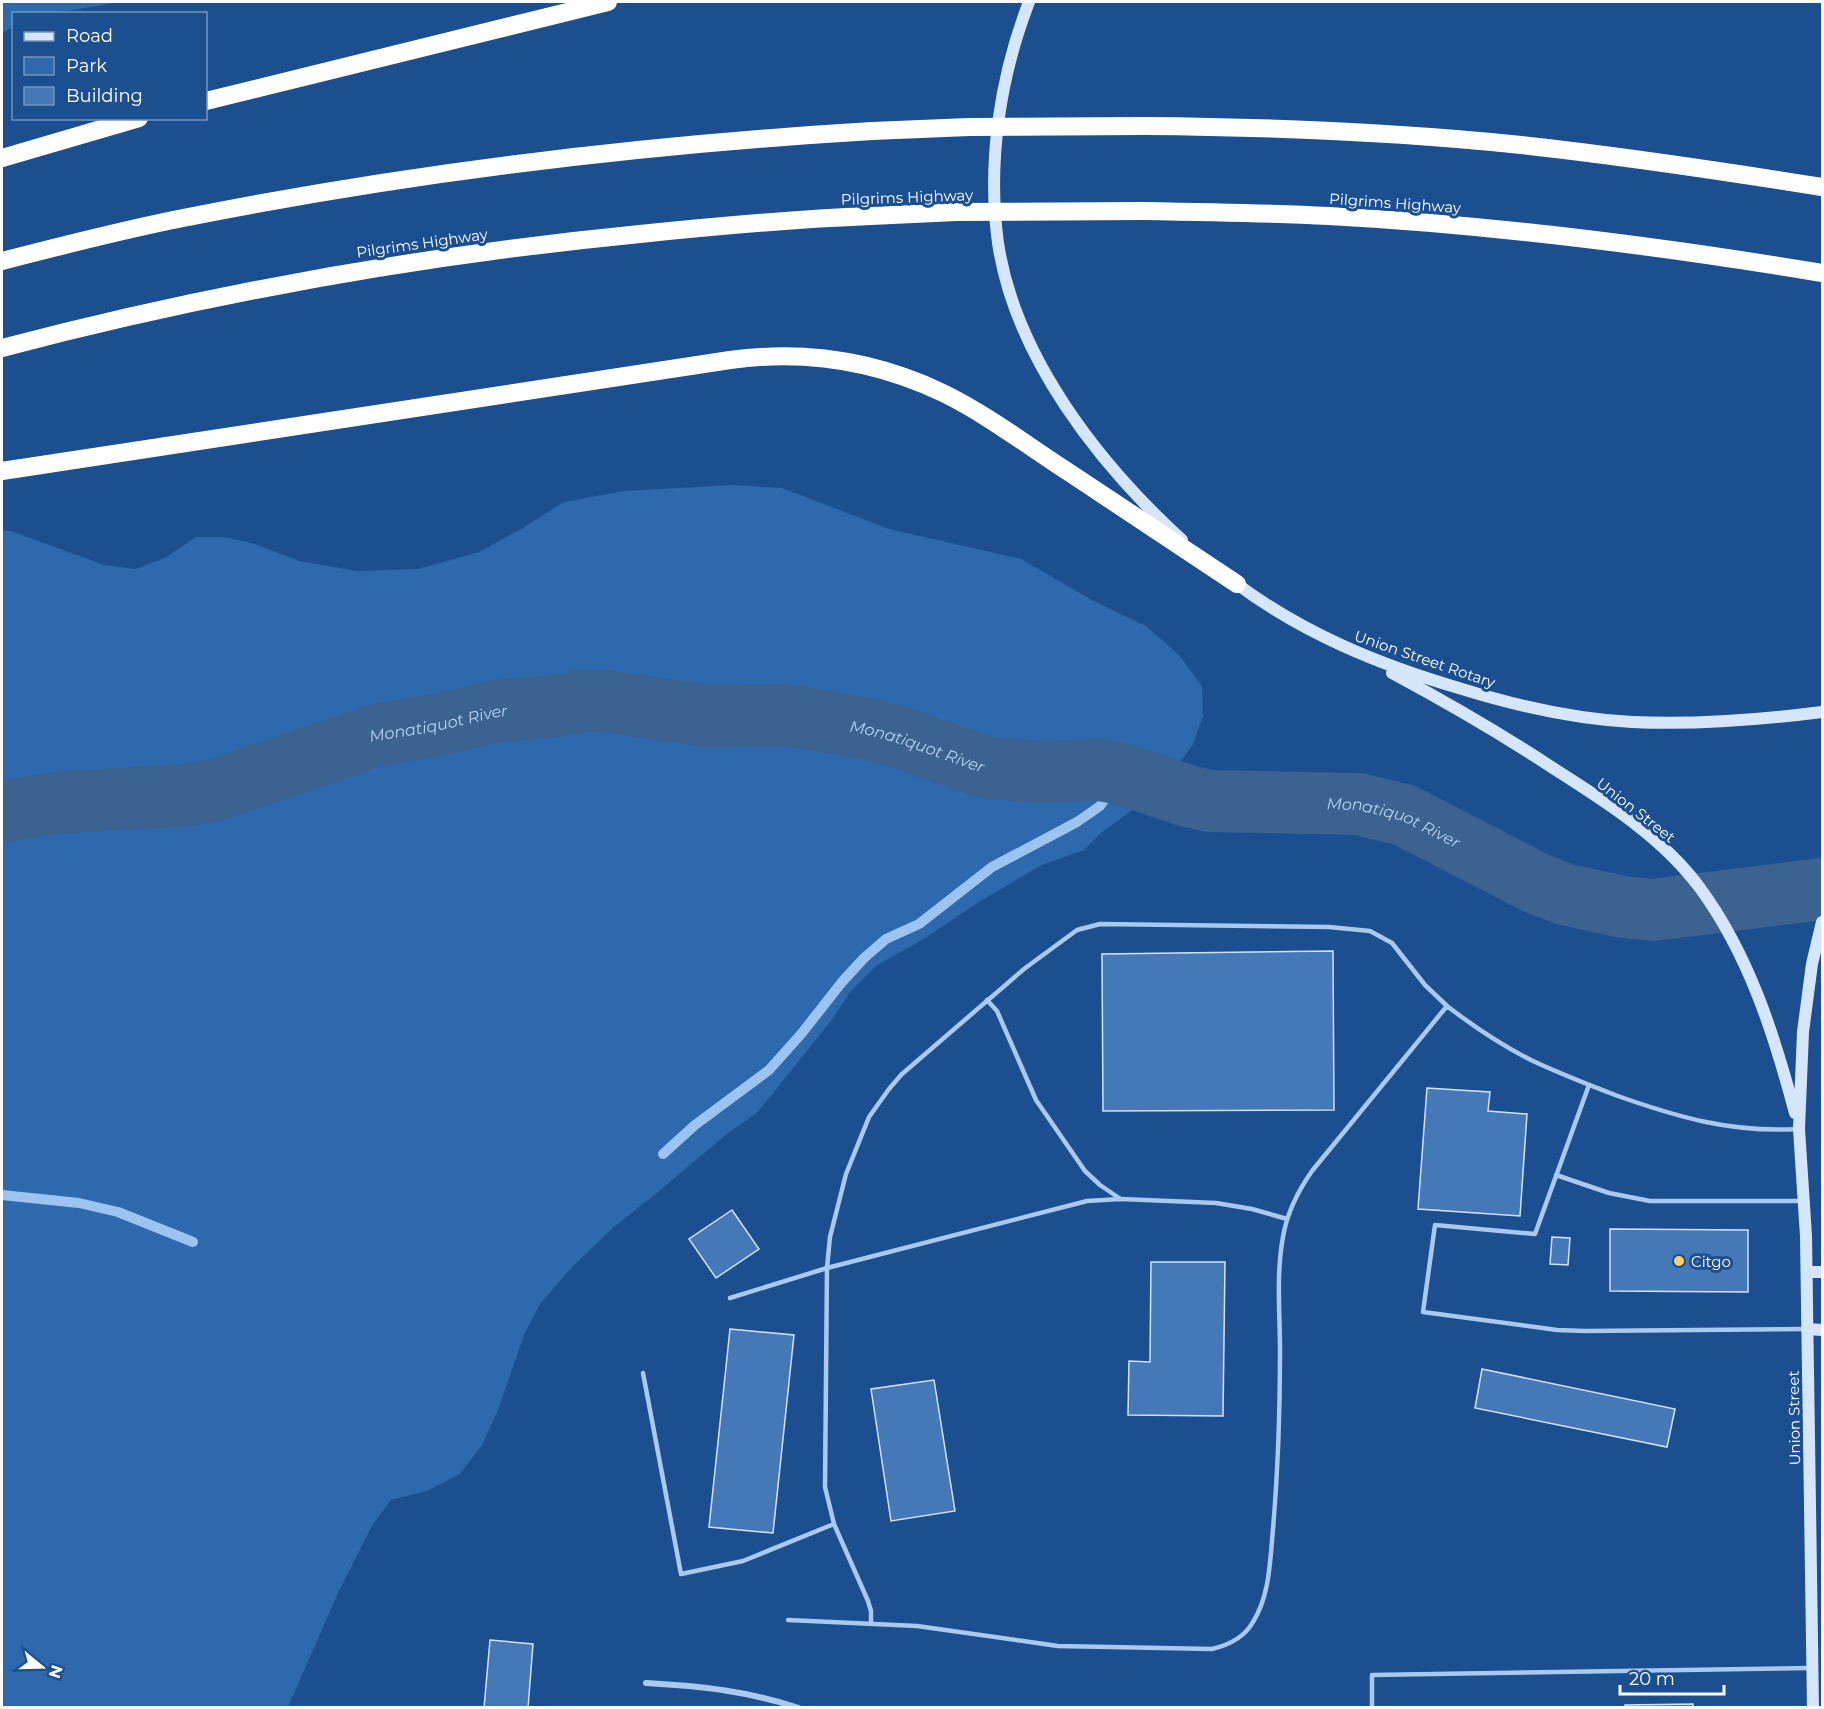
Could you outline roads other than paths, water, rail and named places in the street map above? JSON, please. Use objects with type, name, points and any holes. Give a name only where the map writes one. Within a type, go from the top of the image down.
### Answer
[{"type":"highway","points":[[207,101],[608,2]]},
{"type":"highway","points":[[2,158],[132,120]]},
{"type":"highway","points":[[2,261],[176,219],[426,175],[625,150],[741,139],[969,127],[1144,126],[1330,131],[1469,140],[1647,160],[1822,187]]},
{"type":"highway","name":"Pilgrims Highway","points":[[2,348],[197,303],[333,275],[407,263],[585,239],[774,221],[967,212],[1142,211],[1331,216],[1506,230],[1652,247],[1822,273]]},
{"type":"highway","points":[[2,471],[757,356],[811,356],[889,373],[951,397],[993,422],[1237,584]]},
{"type":"main road","name":"Union Street Rotary","points":[[1029,2],[1014,42],[1005,82],[995,166],[998,243],[1010,291],[1036,355],[1054,388],[1106,460],[1166,525],[1200,556],[1237,584],[1311,630],[1351,651],[1398,669],[1518,705],[1631,722],[1705,722],[1822,712]]},
{"type":"main road","name":"Union Street","points":[[1351,651],[1488,727],[1597,797],[1652,837],[1699,887],[1723,922],[1745,962],[1768,1021],[1799,1129]]},
{"type":"main road","name":"Union Street","points":[[1813,1707],[1807,1272],[1799,1129],[1803,1032],[1812,964],[1822,922]]},
{"type":"main road","points":[[1807,1272],[1822,1272]]},
{"type":"main road","points":[[1808,1329],[1822,1330]]},
{"type":"street","points":[[646,1683],[728,1689],[800,1707]]},
{"type":"lane","points":[[871,1622],[868,1602],[834,1524],[825,1487],[827,1268],[830,1237],[837,1205],[869,1117],[902,1074],[987,1000],[1065,937],[1077,930],[1100,924],[1329,927],[1370,931],[1392,943],[1425,986],[1447,1005],[1472,1025],[1514,1051],[1589,1085],[1643,1105],[1709,1123],[1754,1130],[1799,1129]]},
{"type":"lane","points":[[987,1000],[997,1011],[1036,1100],[1046,1115],[1085,1171],[1111,1194],[1121,1199]]},
{"type":"lane","points":[[788,1620],[871,1622],[917,1626],[1034,1644],[1081,1648],[1197,1650],[1227,1645],[1240,1637],[1253,1624],[1269,1574],[1280,1434],[1280,1258],[1293,1200],[1312,1171],[1447,1005]]},
{"type":"lane","points":[[1589,1085],[1535,1234],[1435,1226],[1423,1312],[1557,1330],[1808,1329]]},
{"type":"lane","points":[[1556,1175],[1609,1193],[1650,1201],[1804,1200]]},
{"type":"lane","points":[[730,1298],[827,1268],[1088,1201],[1121,1199],[1216,1203],[1252,1209],[1287,1219]]},
{"type":"lane","points":[[643,1373],[681,1574],[743,1561],[834,1524]]},
{"type":"lane","points":[[1372,1707],[1372,1675],[1812,1668]]},
{"type":"waterway","name":"Monatiquot River","points":[[2,812],[54,803],[187,795],[215,790],[376,735],[437,725],[497,711],[558,706],[583,701],[604,701],[708,716],[800,717],[869,729],[986,768],[1043,772],[1100,770],[1122,774],[1210,801],[1358,804],[1404,815],[1536,883],[1564,894],[1623,907],[1653,910],[1822,889]]},
{"type":"waterway","points":[[663,1154],[695,1125],[769,1070],[842,982],[886,939],[919,924],[992,867],[1077,822],[1100,806],[1122,774]]},
{"type":"waterway","points":[[2,1195],[79,1203],[118,1212],[193,1242]]},
{"type":"place","name":"Citgo","points":[[1679,1261]]}]
